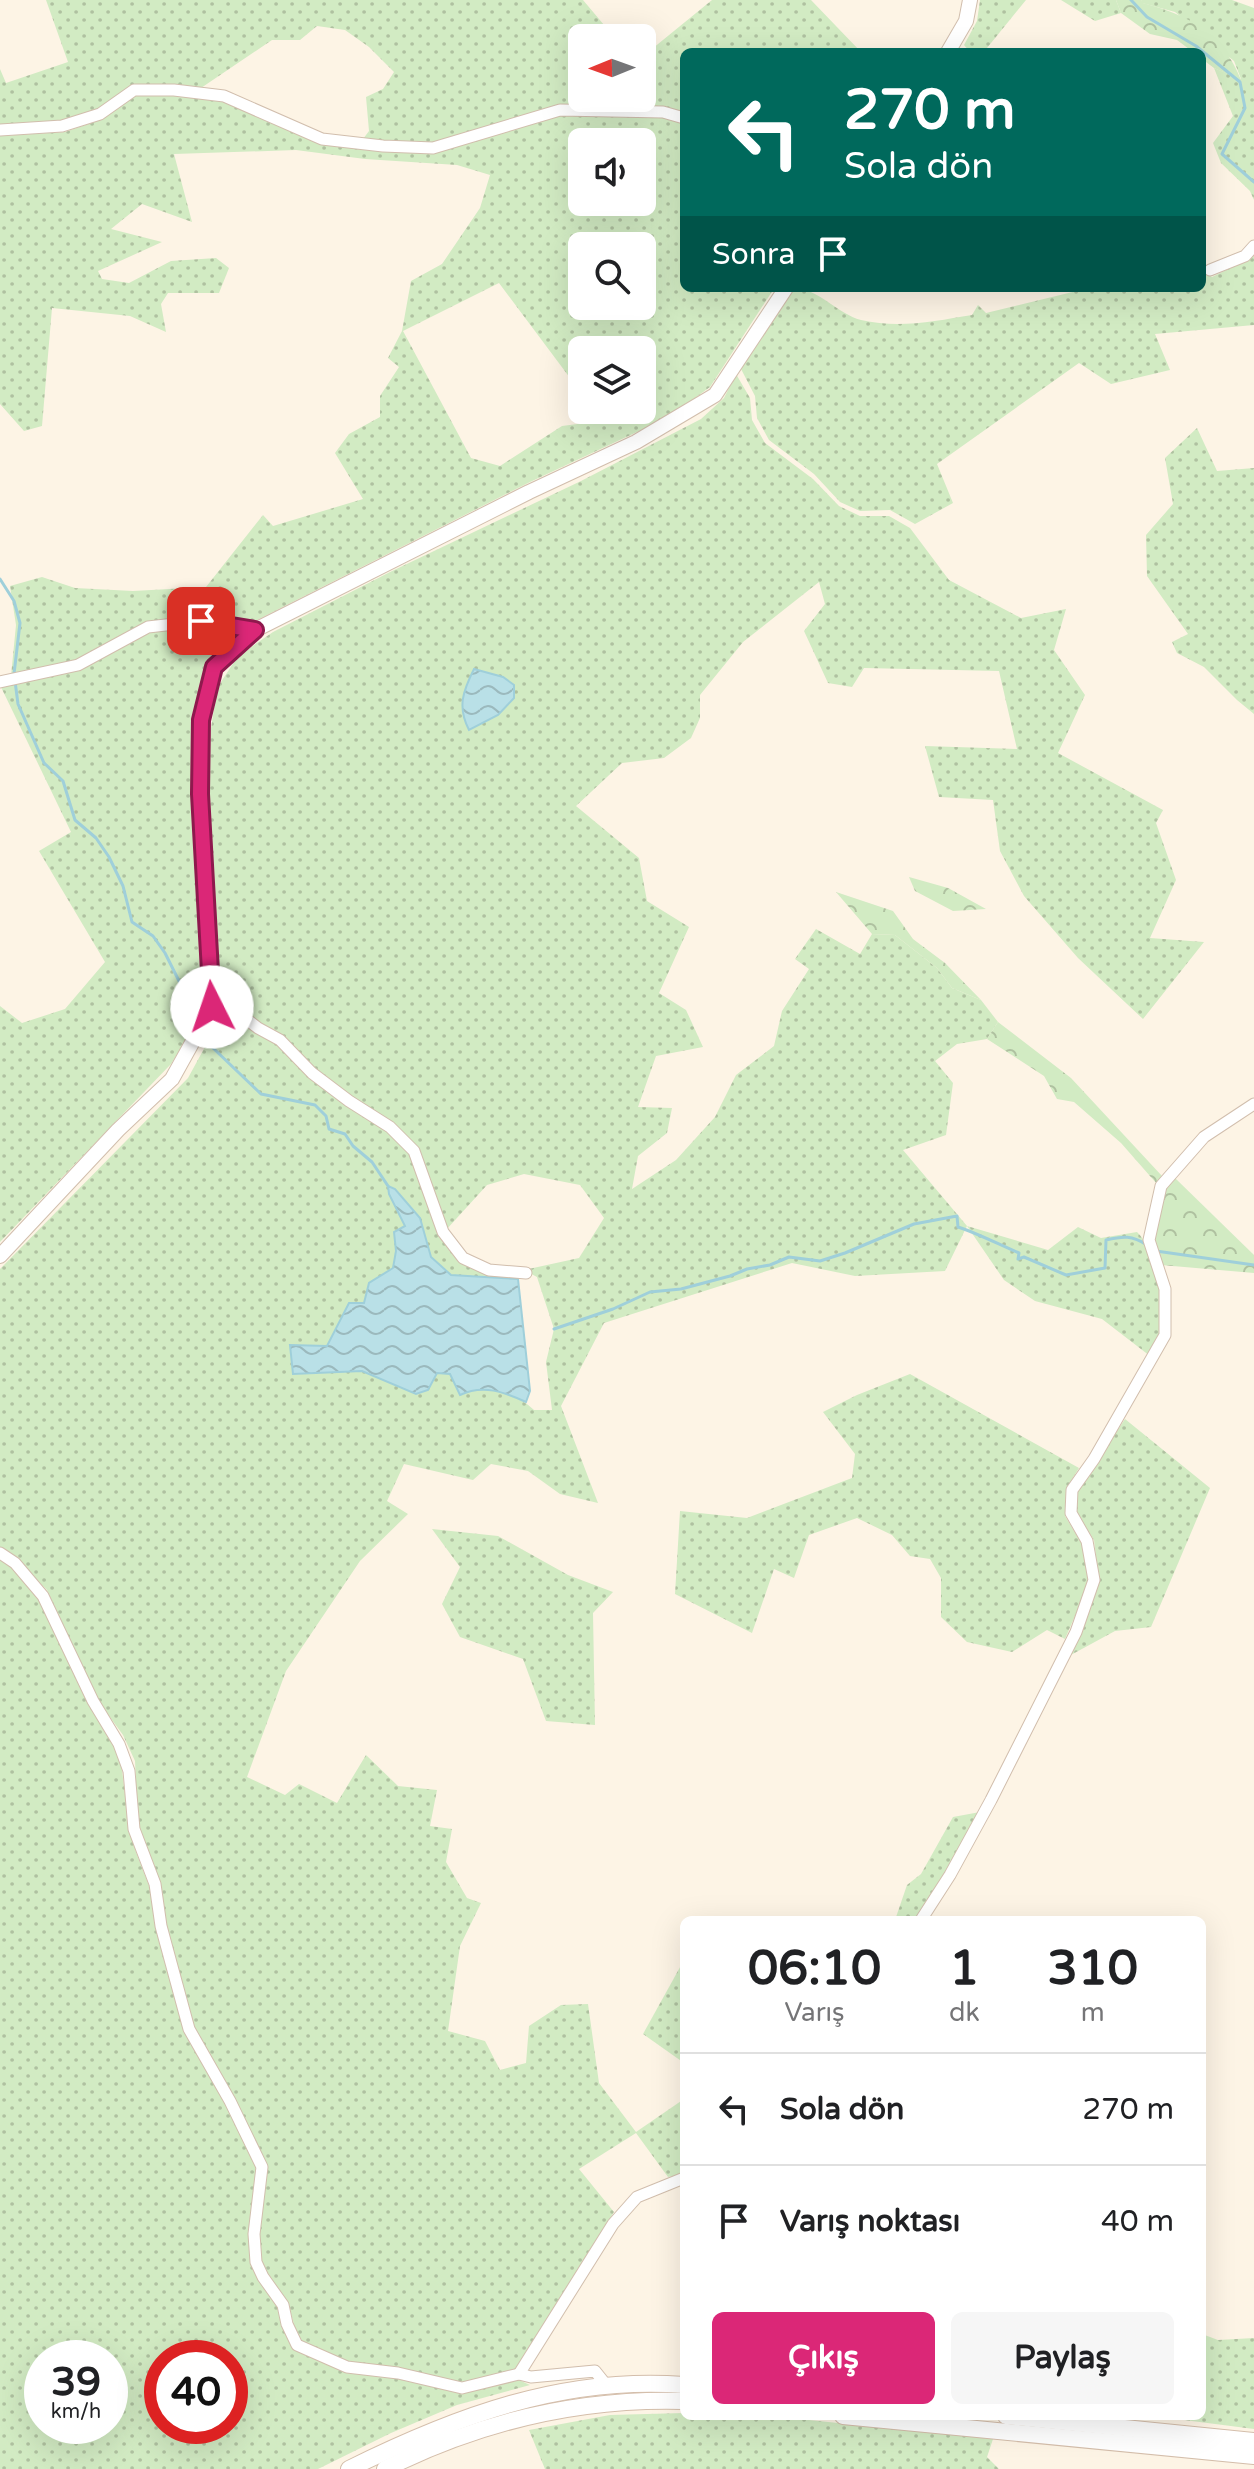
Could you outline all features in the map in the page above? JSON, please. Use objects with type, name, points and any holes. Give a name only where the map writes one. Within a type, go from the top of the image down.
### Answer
[{"type":"main road","points":[[349,2469],[435,2428],[528,2399],[607,2386],[680,2385]]},
{"type":"main road","points":[[385,2469],[460,2436],[523,2417],[624,2401],[680,2401]]},
{"type":"main road","points":[[884,2420],[1254,2456]]},
{"type":"main road","points":[[1046,2420],[1254,2441]]},
{"type":"street","points":[[950,48],[966,21],[970,0]]},
{"type":"street","points":[[0,130],[62,126],[100,114],[134,90],[174,90],[224,96],[322,139],[383,146],[433,148],[560,110],[663,112],[680,117]]},
{"type":"street","points":[[1210,270],[1245,256],[1254,246]]},
{"type":"street","points":[[0,1256],[118,1130],[172,1079],[212,1007],[200,794],[201,720],[214,667],[255,630],[529,492],[636,442],[715,395],[783,292]]},
{"type":"street","points":[[0,682],[78,665],[148,627],[201,621],[255,630]]},
{"type":"street","points":[[211,992],[258,1028],[280,1040],[312,1073],[390,1127],[414,1151],[443,1232],[463,1258],[489,1270],[526,1273]]},
{"type":"street","points":[[924,1916],[991,1800],[1076,1632],[1094,1580],[1087,1541],[1071,1513],[1072,1490],[1101,1447],[1165,1335],[1165,1289],[1149,1240],[1161,1186],[1204,1137],[1254,1104]]},
{"type":"street","points":[[0,1553],[15,1563],[43,1596],[93,1701],[119,1744],[129,1771],[134,1829],[155,1884],[161,1926],[189,2029],[230,2101],[262,2167],[254,2234],[256,2262],[283,2305],[287,2324],[297,2345],[347,2367],[398,2373],[462,2388],[519,2374],[531,2377],[595,2371],[607,2386]]},
{"type":"street","points":[[519,2374],[613,2224],[637,2197],[680,2180]]},
{"type":"green space","points":[[46,0],[583,0],[603,24],[568,24],[568,109],[433,146],[363,139],[369,131],[366,97],[383,89],[394,72],[369,47],[345,30],[317,26],[300,40],[272,40],[201,88],[133,84],[98,109],[63,120],[0,126],[0,69],[6,83],[68,62]]},
{"type":"green space","points":[[712,0],[811,0],[857,48],[680,48],[680,114],[653,112],[656,112],[656,46]]},
{"type":"green space","points":[[980,0],[1026,0],[987,48],[967,48],[964,45],[977,21]]},
{"type":"green space","points":[[1061,0],[1116,0],[1121,13],[1095,21]]},
{"type":"green space","points":[[1116,0],[1141,0],[1190,20],[1214,38],[1233,63],[1241,80],[1206,62],[1206,48],[1188,48],[1177,40],[1150,34],[1121,13]]},
{"type":"green space","points":[[1141,0],[1232,0],[1254,8],[1254,200],[1250,191],[1221,163],[1213,143],[1233,116],[1214,68],[1241,79],[1234,61],[1175,12],[1142,3]]},
{"type":"green space","points":[[176,93],[223,99],[323,144],[437,152],[561,114],[664,116],[680,122],[680,292],[772,292],[710,387],[656,423],[656,336],[568,336],[568,375],[499,283],[403,331],[471,458],[500,466],[562,426],[654,424],[530,482],[247,625],[201,618],[147,621],[76,660],[11,676],[16,625],[10,586],[42,577],[75,588],[133,591],[206,587],[263,515],[273,526],[363,499],[335,453],[349,434],[380,417],[380,396],[399,367],[388,358],[402,331],[411,281],[442,264],[480,208],[490,175],[457,165],[365,159],[296,150],[174,154],[192,222],[142,204],[111,229],[162,242],[98,271],[102,279],[129,283],[171,261],[216,258],[229,268],[219,293],[168,293],[161,304],[166,332],[130,316],[52,308],[42,426],[24,431],[0,404],[0,136],[65,132],[103,119],[134,95]]},
{"type":"green space","points":[[1254,253],[1254,325],[1155,334],[1170,370],[1111,384],[1079,363],[937,464],[953,503],[915,524],[890,510],[860,511],[840,502],[814,474],[769,440],[757,418],[755,396],[740,367],[792,292],[811,292],[861,320],[889,324],[917,323],[972,315],[978,305],[986,313],[1073,292],[1206,292],[1206,273],[1212,277],[1249,259]]},
{"type":"green space","points":[[736,374],[750,398],[752,420],[765,443],[813,479],[839,506],[860,516],[889,516],[910,528],[949,580],[1021,618],[1066,609],[1054,650],[1085,695],[1058,753],[1163,810],[1156,823],[1176,880],[1150,938],[1204,942],[1143,1019],[1078,958],[1024,896],[1000,851],[993,800],[939,797],[925,746],[1017,749],[999,671],[864,668],[852,687],[828,683],[804,631],[825,604],[819,582],[743,642],[700,695],[700,718],[691,738],[664,758],[622,763],[576,806],[639,858],[647,901],[689,927],[659,993],[686,1010],[703,1047],[656,1056],[638,1107],[672,1108],[667,1133],[638,1156],[632,1189],[676,1160],[715,1117],[736,1075],[774,1046],[782,1011],[809,969],[795,959],[816,929],[860,954],[872,934],[895,935],[937,968],[952,988],[981,1000],[998,1022],[987,1039],[957,1044],[935,1061],[953,1083],[946,1135],[903,1150],[967,1226],[945,1271],[855,1276],[792,1263],[604,1323],[561,1406],[598,1503],[560,1494],[528,1471],[491,1464],[473,1480],[404,1464],[387,1501],[408,1514],[360,1561],[286,1671],[247,1777],[285,1795],[299,1784],[337,1803],[366,1755],[398,1786],[437,1790],[430,1826],[452,1829],[446,1862],[467,1898],[481,1903],[460,1946],[448,2031],[485,2041],[500,2070],[526,2063],[529,2026],[561,2005],[588,2004],[599,2083],[636,2132],[680,2102],[680,2175],[668,2177],[636,2133],[579,2169],[614,2212],[517,2371],[462,2382],[350,2362],[300,2341],[286,2300],[262,2264],[259,2234],[267,2164],[192,2026],[164,1926],[157,1876],[138,1824],[135,1761],[123,1735],[96,1698],[47,1590],[0,1547],[0,1269],[188,1078],[212,1034],[220,1007],[276,1044],[316,1081],[389,1130],[412,1153],[440,1235],[461,1260],[488,1273],[518,1274],[518,1279],[451,1275],[431,1257],[420,1218],[395,1190],[388,1187],[405,1226],[394,1233],[396,1251],[393,1268],[369,1283],[364,1303],[349,1303],[327,1346],[290,1345],[293,1374],[362,1371],[416,1394],[428,1390],[436,1373],[450,1374],[460,1395],[479,1390],[499,1391],[518,1398],[534,1410],[552,1410],[546,1362],[554,1329],[537,1277],[524,1270],[579,1258],[604,1218],[580,1185],[524,1174],[487,1185],[446,1230],[418,1149],[392,1123],[349,1097],[314,1069],[282,1035],[260,1023],[220,991],[210,867],[209,742],[217,688],[238,656],[273,632],[701,419],[724,398]]},
{"type":"green space","points":[[1197,428],[1217,471],[1254,468],[1254,714],[1204,667],[1177,653],[1172,642],[1188,634],[1147,576],[1146,535],[1173,504],[1165,458]]},
{"type":"green space","points":[[201,625],[241,632],[214,654],[195,705],[192,782],[203,978],[202,999],[195,1025],[171,1064],[0,1242],[0,1006],[22,1023],[65,1009],[105,962],[39,851],[71,832],[0,685],[83,669],[148,630]]},
{"type":"green space","points":[[909,877],[948,888],[986,909],[953,911],[915,891]]},
{"type":"green space","points":[[836,892],[893,911],[913,939],[945,963],[981,1000],[952,988],[937,968],[895,935],[872,934]]},
{"type":"green space","points":[[998,1022],[1071,1078],[1162,1176],[1157,1184],[1121,1143],[1074,1102],[1057,1099],[1044,1076],[987,1039]]},
{"type":"green space","points":[[1175,1178],[1254,1255],[1254,1273],[1161,1265],[1153,1240],[1165,1190]]},
{"type":"green space","points":[[967,1226],[1048,1250],[1078,1227],[1101,1238],[1137,1232],[1149,1251],[1161,1295],[1161,1334],[1150,1356],[1102,1319],[1035,1301],[1004,1280]]},
{"type":"green space","points":[[910,1374],[1079,1468],[1066,1489],[1065,1516],[1082,1544],[1090,1581],[1065,1639],[1047,1630],[1012,1652],[967,1642],[941,1617],[941,1578],[930,1559],[910,1556],[892,1535],[857,1518],[809,1535],[794,1578],[774,1569],[752,1633],[675,1594],[680,1511],[747,1518],[852,1478],[855,1454],[823,1412]]},
{"type":"green space","points":[[1125,1419],[1210,1488],[1151,1627],[1115,1631],[1069,1656],[1099,1582],[1094,1540],[1077,1513],[1076,1492]]},
{"type":"green space","points":[[432,1529],[498,1536],[568,1575],[613,1592],[593,1613],[595,1725],[546,1721],[523,1659],[460,1637],[442,1604],[460,1567]]},
{"type":"green space","points":[[0,1558],[43,1604],[115,1744],[122,1770],[129,1827],[153,1896],[175,1990],[257,2167],[252,2265],[259,2281],[279,2308],[294,2348],[346,2373],[393,2377],[462,2393],[519,2380],[530,2385],[457,2405],[318,2469],[0,2469]]},
{"type":"green space","points":[[980,1812],[919,1916],[896,1916],[907,1885],[921,1874],[953,1817]]},
{"type":"green space","points":[[680,1967],[680,2060],[643,2034]]},
{"type":"green space","points":[[1206,2336],[1218,2340],[1254,2338],[1254,2429],[1184,2420],[1206,2420]]},
{"type":"green space","points":[[680,2413],[680,2420],[809,2420],[993,2439],[987,2457],[999,2469],[545,2469],[529,2430],[610,2415]]},
{"type":"water","points":[[474,669],[503,677],[514,685],[514,698],[498,715],[469,730],[462,706]]},
{"type":"water","points":[[388,1186],[395,1189],[420,1218],[431,1257],[451,1275],[518,1279],[530,1391],[526,1402],[502,1392],[485,1390],[460,1395],[450,1374],[437,1373],[428,1390],[416,1394],[362,1371],[293,1374],[290,1345],[327,1346],[349,1303],[364,1303],[369,1283],[393,1268],[396,1251],[394,1232],[405,1226]]},
{"type":"waterway","points":[[1131,0],[1147,17],[1198,48]]},
{"type":"waterway","points":[[1206,54],[1240,82],[1245,108],[1222,154],[1254,182]]},
{"type":"waterway","points":[[0,579],[14,601],[20,623],[14,674]]},
{"type":"waterway","points":[[15,681],[18,704],[44,763],[63,781],[75,820],[96,838],[109,857],[123,886],[132,922],[153,936],[182,987],[181,1012],[189,1030]]},
{"type":"waterway","points":[[213,1048],[261,1094],[315,1105],[326,1116],[329,1129],[345,1134],[353,1146],[372,1162],[388,1186]]},
{"type":"waterway","points":[[554,1329],[613,1309],[650,1292],[681,1289],[789,1257],[820,1261],[914,1224],[957,1216],[958,1227],[1019,1253],[1018,1259],[1024,1257],[1066,1275],[1105,1268],[1106,1240],[1127,1237],[1147,1245]]},
{"type":"waterway","points":[[1156,1251],[1254,1265]]},
{"type":"route","points":[[201,621],[255,630],[214,667],[201,720],[200,794],[212,1007]]}]
